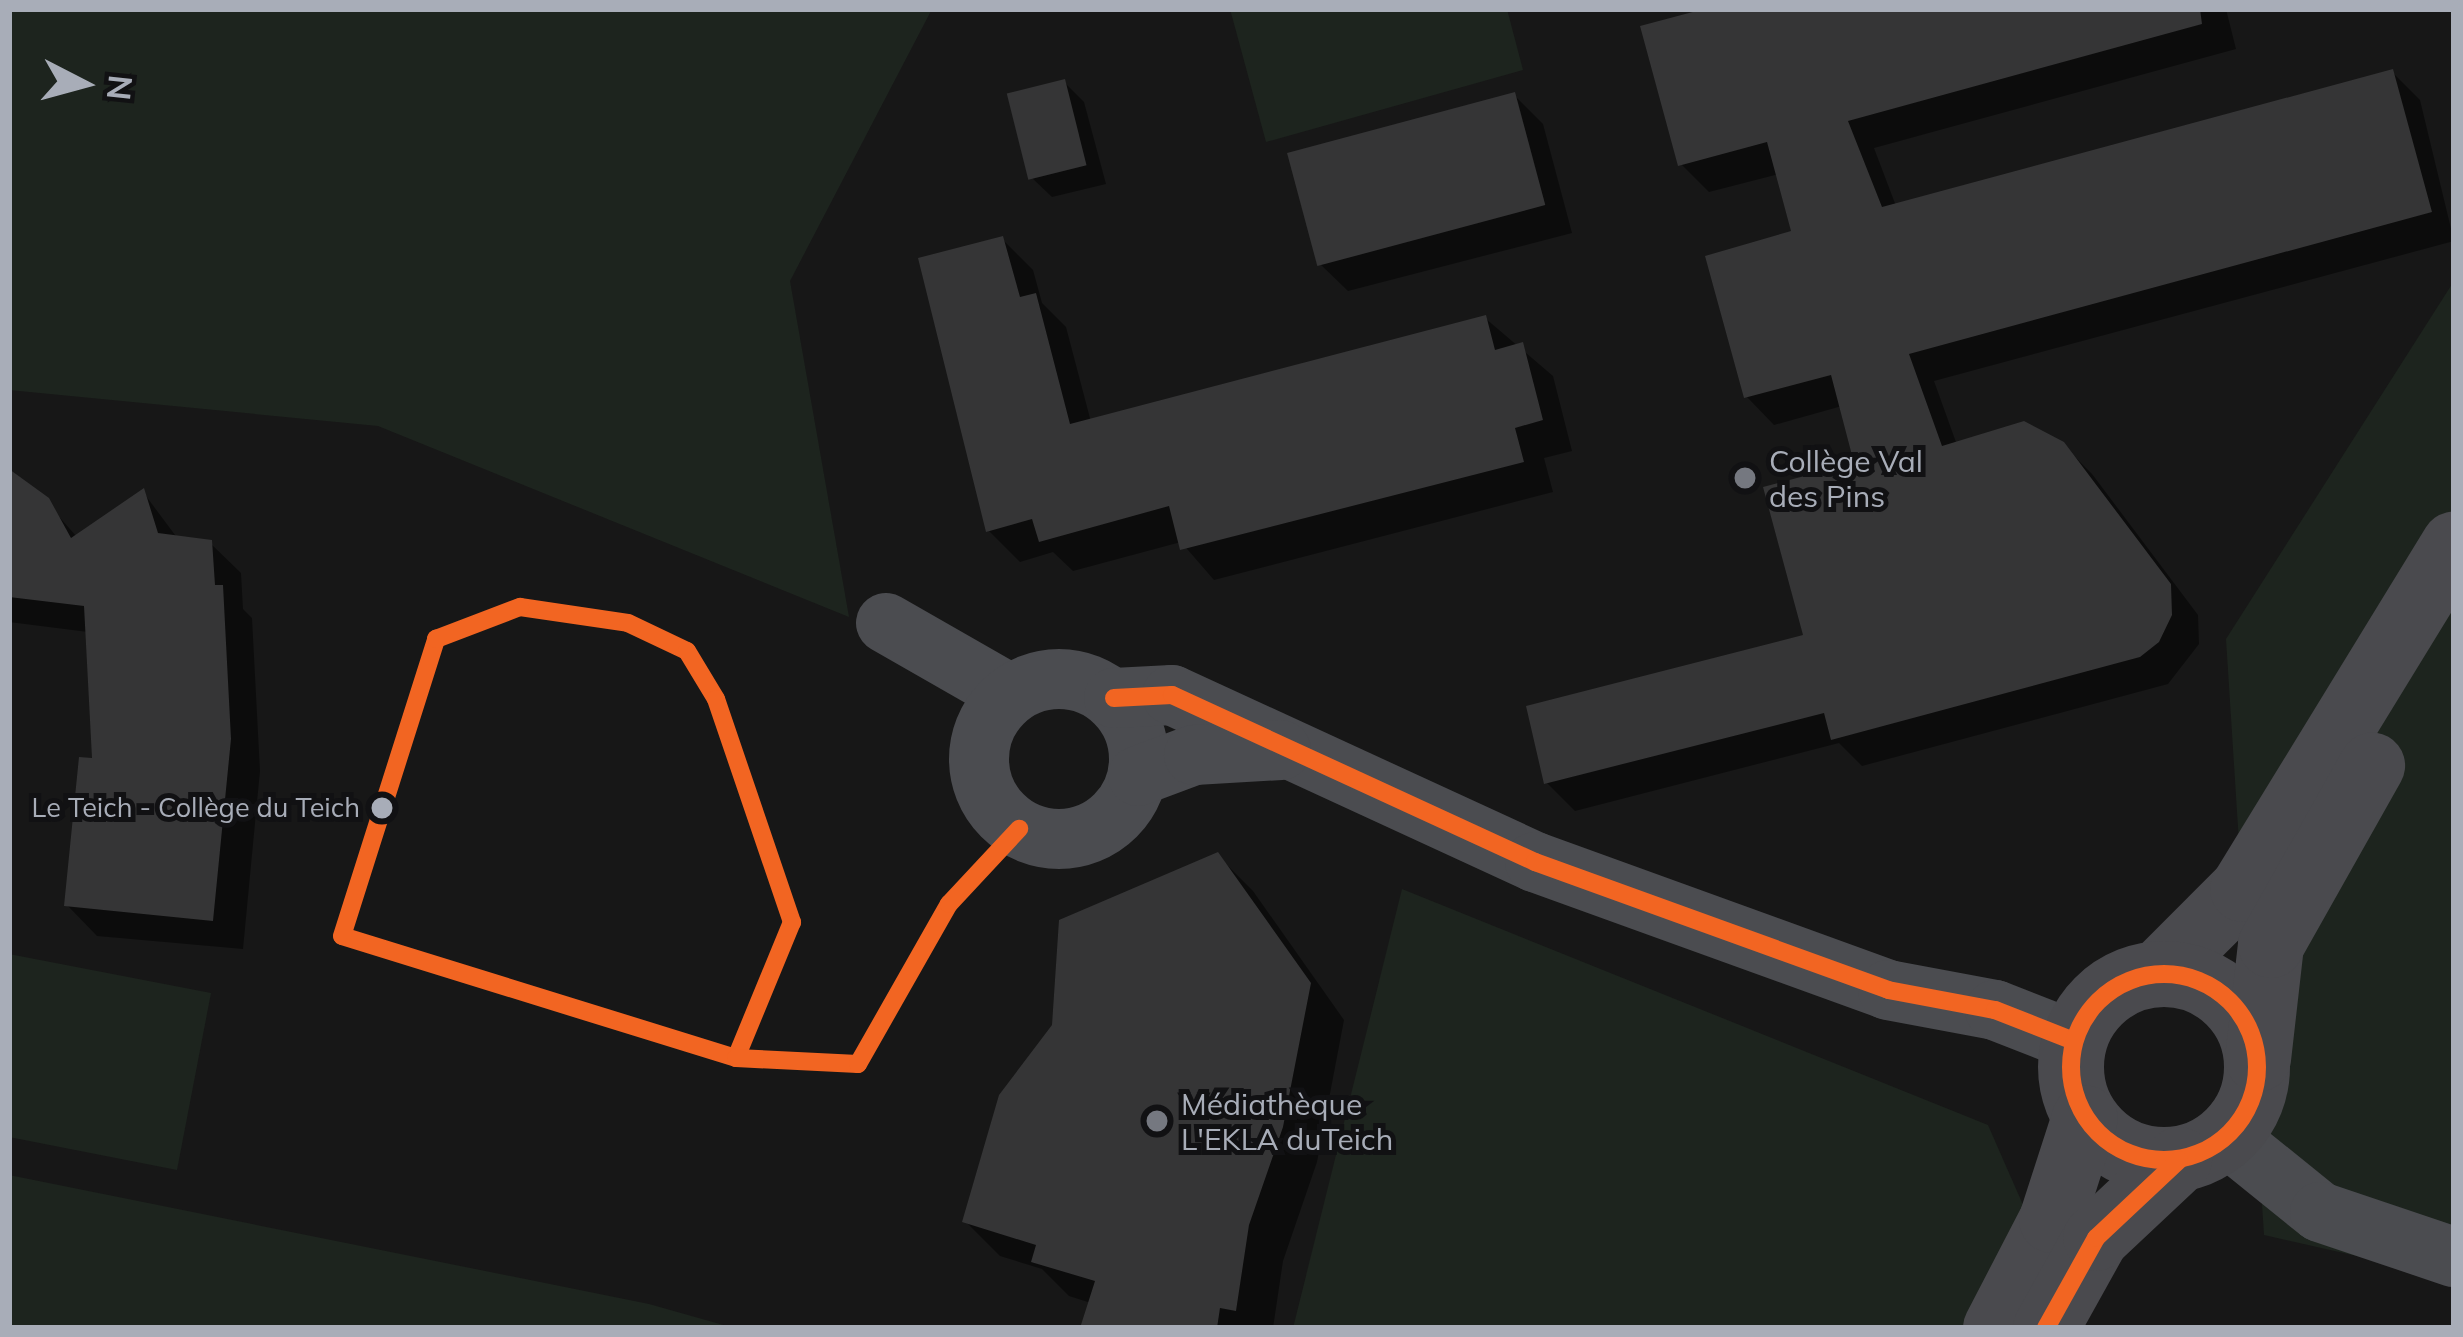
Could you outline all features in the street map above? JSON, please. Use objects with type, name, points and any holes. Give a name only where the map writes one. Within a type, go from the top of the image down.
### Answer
[{"type":"main road","points":[[1996,1328],[2053,1220],[2085,1118],[2071,1067],[2074,1041],[2106,993],[2159,973],[2243,889],[2454,545]]},
{"type":"main road","points":[[2046,1328],[2096,1238],[2246,1115],[2258,1059],[2271,945],[2454,616]]},
{"type":"main road","points":[[2159,973],[2215,988],[2237,1007],[2258,1059]]},
{"type":"main road","points":[[2085,1118],[2126,1153],[2203,1149]]},
{"type":"street","points":[[886,623],[1010,694]]},
{"type":"street","points":[[1114,698],[1140,743],[1138,776],[1115,818],[1069,840],[1019,829],[985,791],[979,766],[980,740],[1010,694],[1063,678],[1114,698],[1172,695],[1281,750],[1622,894],[1888,990],[1994,1010],[2074,1041]]},
{"type":"street","points":[[1138,776],[1194,754],[1281,750]]},
{"type":"street","points":[[2203,1149],[2320,1212],[2454,1257]]},
{"type":"shaded area","points":[[9,9],[932,9],[790,281],[849,617],[378,426],[9,390]]},
{"type":"shaded area","points":[[1230,9],[1507,9],[1523,70],[1266,142]]},
{"type":"shaded area","points":[[2454,281],[2454,1278],[2264,1235],[2226,639]]},
{"type":"shaded area","points":[[1402,889],[1988,1125],[2077,1328],[1293,1328]]},
{"type":"shaded area","points":[[9,954],[211,993],[177,1170],[9,1137]]},
{"type":"shaded area","points":[[9,1175],[649,1304],[734,1328],[9,1328]]},
{"type":"building","points":[[1704,9],[2200,9],[2202,24],[1848,121],[1882,207],[2393,69],[2432,212],[1909,354],[1942,446],[2024,421],[2064,442],[2171,584],[2172,615],[2159,642],[2140,657],[1831,740],[1824,713],[1544,784],[1526,706],[1803,635],[1763,487],[1854,463],[1831,375],[1744,398],[1705,256],[1791,231],[1767,142],[1678,166],[1640,26]]},
{"type":"building","points":[[1065,79],[1087,165],[1028,180],[1007,94]]},
{"type":"building","points":[[1515,92],[1545,205],[1317,266],[1287,153]]},
{"type":"building","points":[[1003,236],[1020,297],[1036,293],[1070,424],[1486,315],[1495,350],[1523,342],[1543,420],[1515,428],[1524,462],[1180,550],[1169,506],[1039,542],[1032,519],[986,532],[918,258]]},
{"type":"building","points":[[9,469],[49,498],[71,538],[144,488],[158,533],[212,540],[215,585],[223,585],[231,739],[213,921],[64,906],[79,757],[92,758],[84,606],[9,597]]},
{"type":"building","points":[[1218,852],[1311,983],[1283,1127],[1249,1225],[1236,1311],[1220,1308],[1217,1328],[1080,1328],[1095,1281],[1031,1262],[1036,1245],[962,1222],[999,1095],[1052,1025],[1059,920]]},
{"type":"transit line","points":[[520,607],[628,623],[687,651],[716,699],[792,922],[736,1058],[342,936],[436,639],[520,607]]},
{"type":"transit line","points":[[1114,698],[1172,695],[1535,862],[1888,990],[1995,1010],[2074,1041]]},
{"type":"transit line","points":[[736,1058],[858,1064],[949,904],[1019,829]]},
{"type":"transit line","points":[[2164,974],[2200,981],[2230,1001],[2250,1031],[2257,1067],[2250,1103],[2230,1133],[2200,1153],[2164,1160],[2128,1153],[2098,1133],[2078,1103],[2071,1067],[2078,1031],[2098,1001],[2128,981],[2164,974]]},
{"type":"transit line","points":[[2046,1328],[2096,1238],[2179,1160]]},
{"type":"place","name":"Collège Val des Pins","points":[[1745,478]]},
{"type":"place","name":"Le Teich - Collège du Teich","points":[[382,808]]},
{"type":"place","name":"Médiathèque L'EKLA duTeich","points":[[1157,1121]]}]
